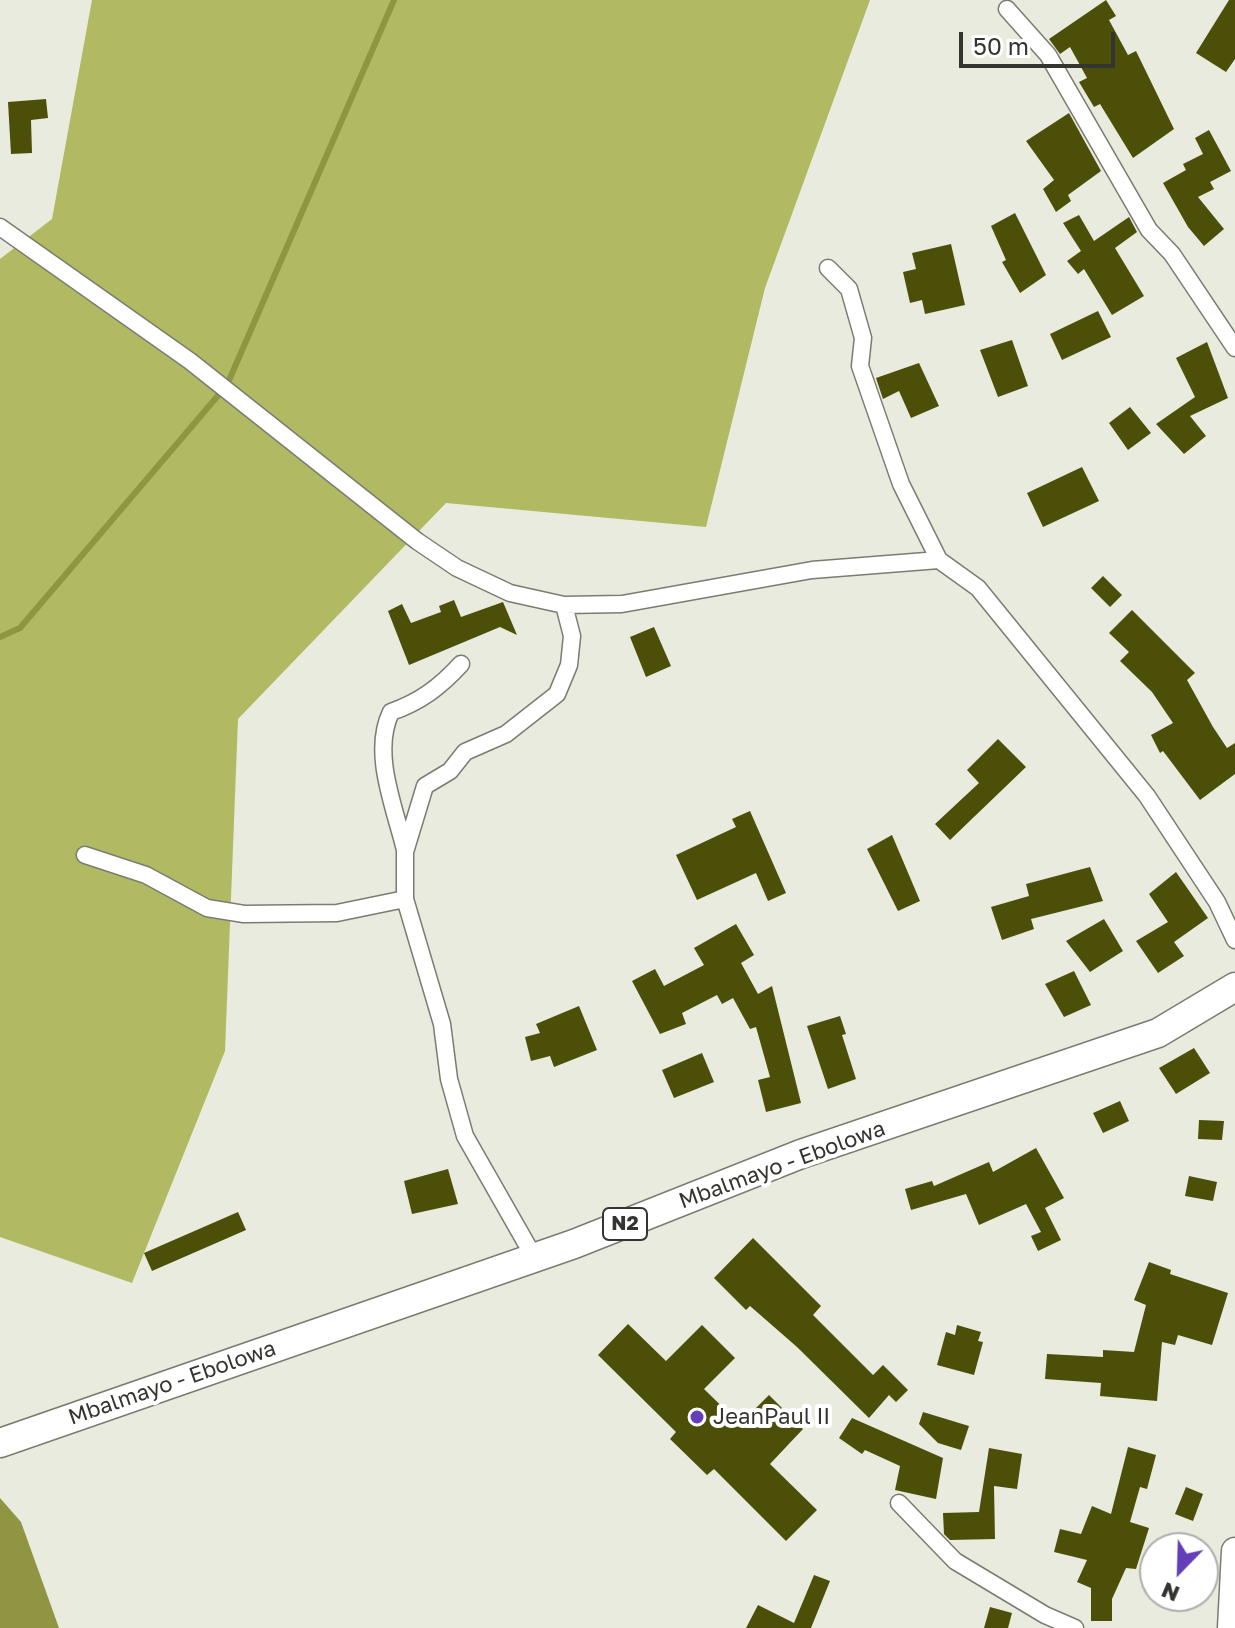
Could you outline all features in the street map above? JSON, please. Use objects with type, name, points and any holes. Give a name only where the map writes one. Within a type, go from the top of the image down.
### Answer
[{"type":"highway","name":"Mbalmayo - Ebolowa","points":[[3,1442],[534,1257],[801,1154],[1158,1033],[1235,987]]},
{"type":"main road","points":[[1231,1628],[1235,1551]]},
{"type":"street","points":[[1007,9],[1048,55],[1149,230],[1172,254],[1235,348]]},
{"type":"street","points":[[0,227],[190,361],[417,541],[457,568],[510,593],[564,605],[622,604],[812,570],[939,560]]},
{"type":"street","points":[[828,268],[849,289],[863,338],[860,366],[901,484],[939,560],[978,588],[1147,796],[1217,902],[1235,940]]},
{"type":"street","points":[[405,852],[425,786],[450,771],[465,752],[506,734],[557,694],[569,665],[572,636],[564,605]]},
{"type":"street","points":[[461,664],[443,684],[415,704],[391,712],[382,730],[383,755],[405,852],[405,899],[442,1024],[449,1079],[465,1136],[534,1257]]},
{"type":"street","points":[[85,855],[146,875],[207,908],[244,914],[337,913],[405,899]]},
{"type":"street","points":[[899,1503],[955,1561],[1045,1615],[1075,1628]]},
{"type":"shaded area","points":[[92,0],[870,0],[765,288],[706,527],[446,503],[238,719],[225,1051],[132,1283],[0,1237],[0,259],[52,219]]},
{"type":"shaded area","points":[[0,1498],[21,1522],[59,1628],[0,1628]]},
{"type":"building","points":[[1106,0],[1116,16],[1109,20],[1128,55],[1136,51],[1174,129],[1133,158],[1100,104],[1094,107],[1079,82],[1087,78],[1070,47],[1060,54],[1049,39]]},
{"type":"building","points":[[1229,0],[1235,0],[1235,59],[1226,72],[1196,53]]},
{"type":"building","points":[[46,99],[48,118],[31,120],[32,153],[11,154],[8,102]]},
{"type":"building","points":[[1069,113],[1101,171],[1068,195],[1071,201],[1056,212],[1043,189],[1054,180],[1026,141]]},
{"type":"building","points":[[1209,130],[1231,171],[1210,182],[1214,189],[1198,197],[1224,229],[1204,246],[1188,227],[1163,183],[1186,170],[1183,164],[1203,154],[1195,138]]},
{"type":"building","points":[[1015,213],[1046,275],[1020,293],[1002,262],[1006,260],[991,226]]},
{"type":"building","points":[[1079,215],[1094,241],[1129,217],[1137,232],[1115,248],[1144,296],[1112,315],[1084,269],[1078,274],[1067,261],[1081,251],[1063,223]]},
{"type":"building","points":[[951,244],[965,305],[925,314],[922,300],[910,303],[903,272],[916,269],[912,253]]},
{"type":"building","points":[[1098,311],[1111,337],[1062,360],[1050,334]]},
{"type":"building","points":[[1012,340],[1028,386],[998,397],[980,350]]},
{"type":"building","points":[[1207,342],[1228,398],[1190,416],[1206,436],[1184,454],[1156,424],[1195,397],[1176,358]]},
{"type":"building","points":[[919,363],[939,406],[911,418],[899,391],[883,399],[876,378]]},
{"type":"building","points":[[1130,407],[1151,433],[1128,450],[1109,423]]},
{"type":"building","points":[[1082,467],[1099,501],[1043,527],[1027,493]]},
{"type":"building","points":[[1103,576],[1122,595],[1110,607],[1091,588]]},
{"type":"building","points":[[454,600],[461,617],[503,602],[517,635],[500,627],[409,665],[388,611],[402,604],[411,623],[441,612],[439,606]]},
{"type":"building","points":[[1132,610],[1195,673],[1187,680],[1213,727],[1227,748],[1235,743],[1235,774],[1200,800],[1163,751],[1160,753],[1151,735],[1173,723],[1152,692],[1120,661],[1129,652],[1109,633]]},
{"type":"building","points":[[654,627],[671,666],[646,677],[630,637]]},
{"type":"building","points":[[998,739],[1026,767],[950,840],[935,824],[979,783],[967,770]]},
{"type":"building","points":[[750,811],[786,893],[768,901],[756,873],[697,900],[676,855],[736,827],[732,819]]},
{"type":"building","points":[[892,835],[920,901],[898,911],[867,849]]},
{"type":"building","points":[[1090,867],[1103,901],[1031,919],[1034,929],[1002,940],[991,907],[1029,896],[1026,884]]},
{"type":"building","points":[[1176,872],[1208,918],[1174,942],[1184,956],[1158,973],[1136,941],[1168,922],[1149,894]]},
{"type":"building","points":[[1104,919],[1123,951],[1090,972],[1066,941]]},
{"type":"building","points":[[736,924],[754,955],[741,963],[758,994],[772,986],[801,1103],[766,1112],[758,1080],[770,1077],[756,1027],[750,1029],[733,998],[722,1004],[717,995],[682,1013],[686,1024],[660,1034],[632,981],[655,969],[664,986],[704,965],[694,948]]},
{"type":"building","points":[[1074,971],[1091,1005],[1064,1017],[1045,984]]},
{"type":"building","points":[[579,1006],[597,1050],[554,1067],[550,1056],[531,1061],[525,1037],[540,1033],[536,1024]]},
{"type":"building","points":[[840,1016],[846,1034],[842,1035],[856,1079],[828,1089],[807,1026]]},
{"type":"building","points":[[1194,1048],[1210,1073],[1176,1094],[1159,1068]]},
{"type":"building","points":[[702,1053],[714,1082],[674,1098],[662,1070]]},
{"type":"building","points":[[1120,1101],[1129,1121],[1103,1133],[1093,1113]]},
{"type":"building","points":[[1199,1120],[1224,1121],[1222,1140],[1198,1139]]},
{"type":"building","points":[[1036,1148],[1064,1198],[1045,1208],[1061,1240],[1038,1251],[1031,1236],[1041,1232],[1026,1204],[979,1225],[966,1194],[911,1210],[905,1189],[932,1181],[934,1186],[989,1162],[993,1172]]},
{"type":"building","points":[[448,1169],[458,1204],[412,1214],[404,1181]]},
{"type":"building","points":[[1189,1176],[1217,1182],[1213,1201],[1185,1196]]},
{"type":"building","points":[[238,1212],[246,1230],[152,1271],[144,1253]]},
{"type":"building","points":[[753,1238],[821,1306],[813,1315],[873,1375],[883,1365],[908,1390],[896,1402],[889,1395],[869,1418],[797,1347],[750,1306],[746,1310],[714,1278]]},
{"type":"building","points":[[1149,1262],[1171,1270],[1170,1274],[1228,1293],[1212,1345],[1178,1335],[1175,1345],[1162,1342],[1157,1401],[1100,1396],[1101,1383],[1045,1379],[1047,1354],[1103,1357],[1103,1350],[1134,1352],[1146,1305],[1134,1300]]},
{"type":"building","name":"JeanPaul II","points":[[628,1324],[666,1361],[702,1325],[735,1358],[704,1389],[740,1424],[769,1395],[803,1429],[770,1464],[817,1510],[786,1541],[714,1469],[707,1475],[670,1439],[676,1432],[598,1355]]},
{"type":"building","points":[[957,1325],[981,1332],[978,1341],[983,1342],[974,1375],[937,1365],[946,1332],[955,1335]]},
{"type":"building","points":[[923,1412],[969,1426],[961,1450],[938,1443],[919,1424]]},
{"type":"building","points":[[852,1418],[943,1458],[936,1499],[895,1490],[900,1466],[865,1450],[862,1454],[839,1438]]},
{"type":"building","points":[[1128,1447],[1156,1455],[1147,1489],[1140,1487],[1130,1522],[1149,1528],[1148,1532],[1139,1532],[1136,1569],[1126,1568],[1112,1599],[1112,1621],[1091,1621],[1091,1588],[1077,1582],[1087,1560],[1054,1552],[1060,1529],[1081,1534],[1092,1506],[1111,1514]]},
{"type":"building","points":[[989,1448],[1022,1454],[1017,1489],[994,1486],[995,1539],[950,1540],[944,1534],[943,1513],[979,1512]]},
{"type":"building","points":[[1186,1487],[1203,1494],[1193,1521],[1175,1514]]},
{"type":"building","points":[[814,1575],[830,1581],[811,1628],[746,1628],[758,1605],[794,1623]]},
{"type":"building","points":[[990,1607],[1012,1613],[1008,1628],[984,1628]]},
{"type":"waterway","points":[[0,637],[20,628],[227,385],[394,0]]},
{"type":"place","name":"JeanPaul II","points":[[697,1417]]}]
